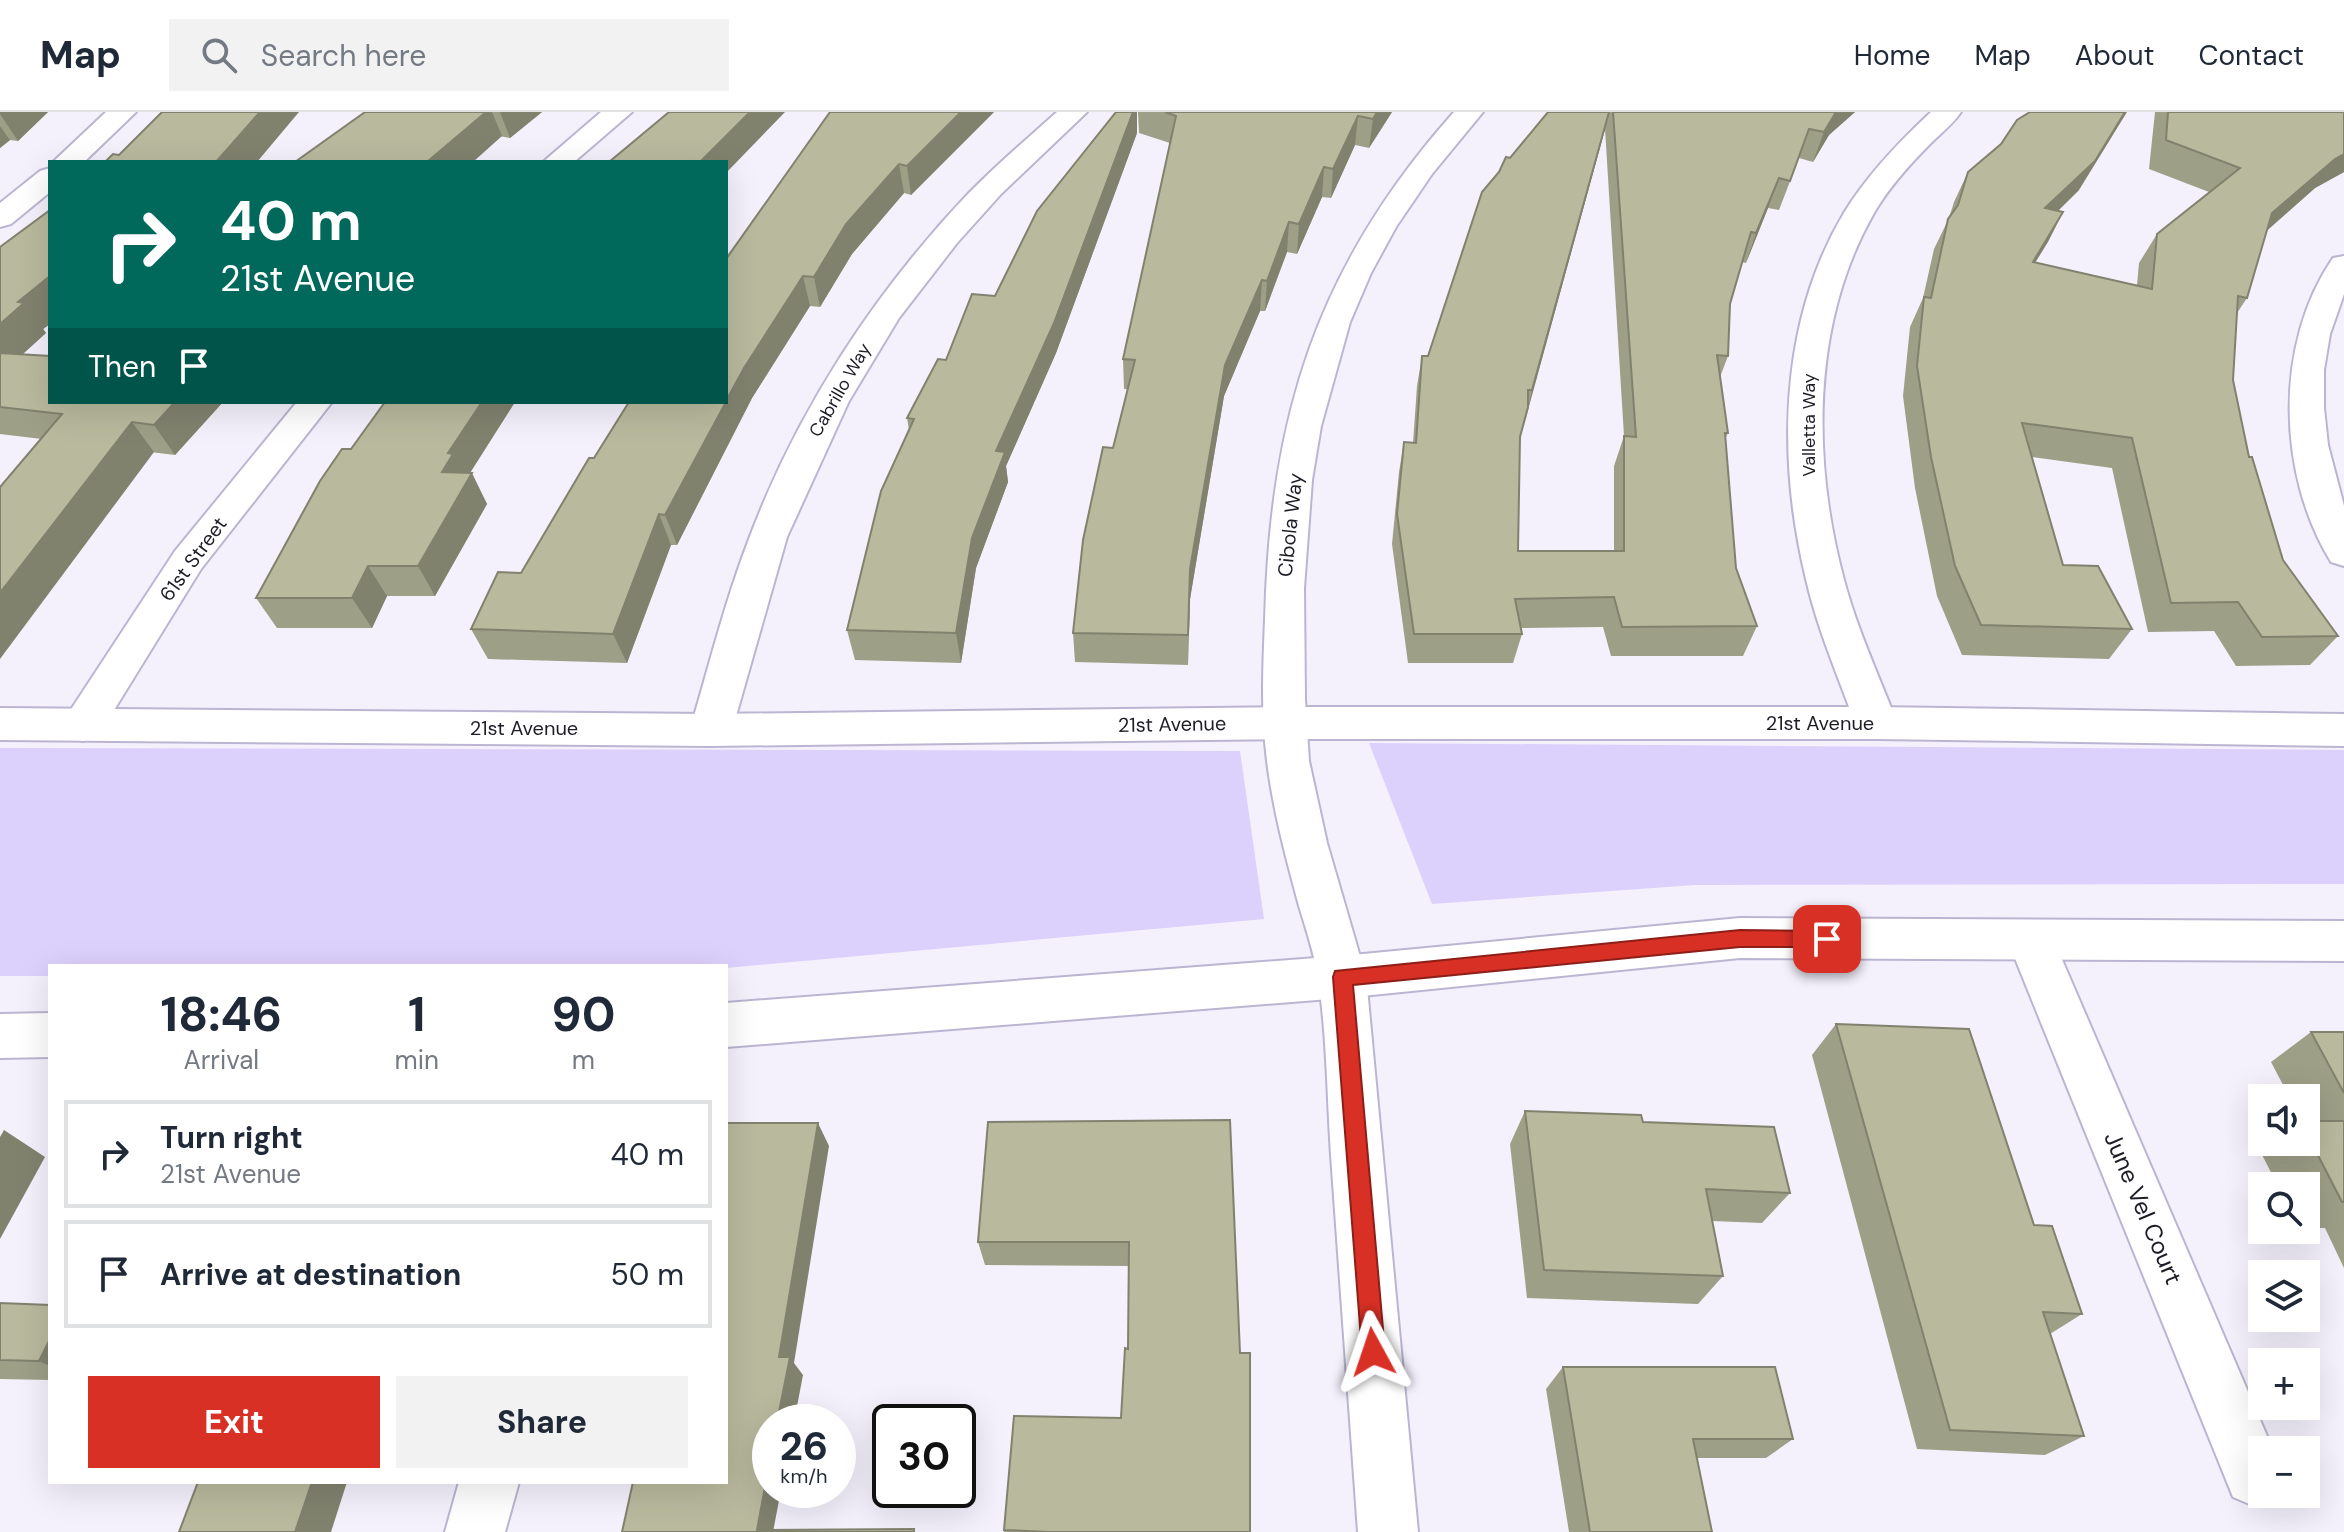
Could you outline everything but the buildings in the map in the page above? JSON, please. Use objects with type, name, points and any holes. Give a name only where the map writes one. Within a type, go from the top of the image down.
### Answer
[{"type":"street","points":[[69,160],[122,112]]},
{"type":"street","points":[[559,160],[618,112]]},
{"type":"street","name":"Cabrillo Way","points":[[711,730],[767,539],[806,450],[847,371],[930,255],[981,198],[1073,112]]},
{"type":"street","name":"Cibola Way","points":[[1388,1532],[1342,977],[1326,912],[1303,843],[1284,723],[1284,569],[1295,472],[1314,386],[1346,293],[1379,230],[1427,160],[1469,112]]},
{"type":"street","name":"Valletta Way","points":[[1876,723],[1825,580],[1809,486],[1806,388],[1816,318],[1837,257],[1858,214],[1900,156],[1947,112]]},
{"type":"street","points":[[0,218],[48,179]]},
{"type":"street","points":[[2344,265],[2329,288],[2309,343],[2305,399],[2316,473],[2344,553]]},
{"type":"street","name":"61st Street","points":[[83,725],[188,560],[313,404]]},
{"type":"street","name":"21st Avenue","points":[[0,724],[711,730],[1284,723],[1876,723],[2344,730]]},
{"type":"street","points":[[728,1025],[1342,977],[1740,938],[2344,941]]},
{"type":"street","name":"June Vel Court","points":[[2031,941],[2248,1462]]},
{"type":"street","points":[[0,1036],[48,1035]]},
{"type":"street","points":[[475,1532],[488,1484]]},
{"type":"shaded area","points":[[1369,743],[2344,750],[2344,884],[1695,885],[1432,904]]},
{"type":"shaded area","points":[[0,748],[1240,751],[1264,919],[728,968],[728,964],[48,964],[48,976],[0,976]]},
{"type":"route","points":[[1373,1352],[1342,977],[1740,938],[1827,939]]}]
